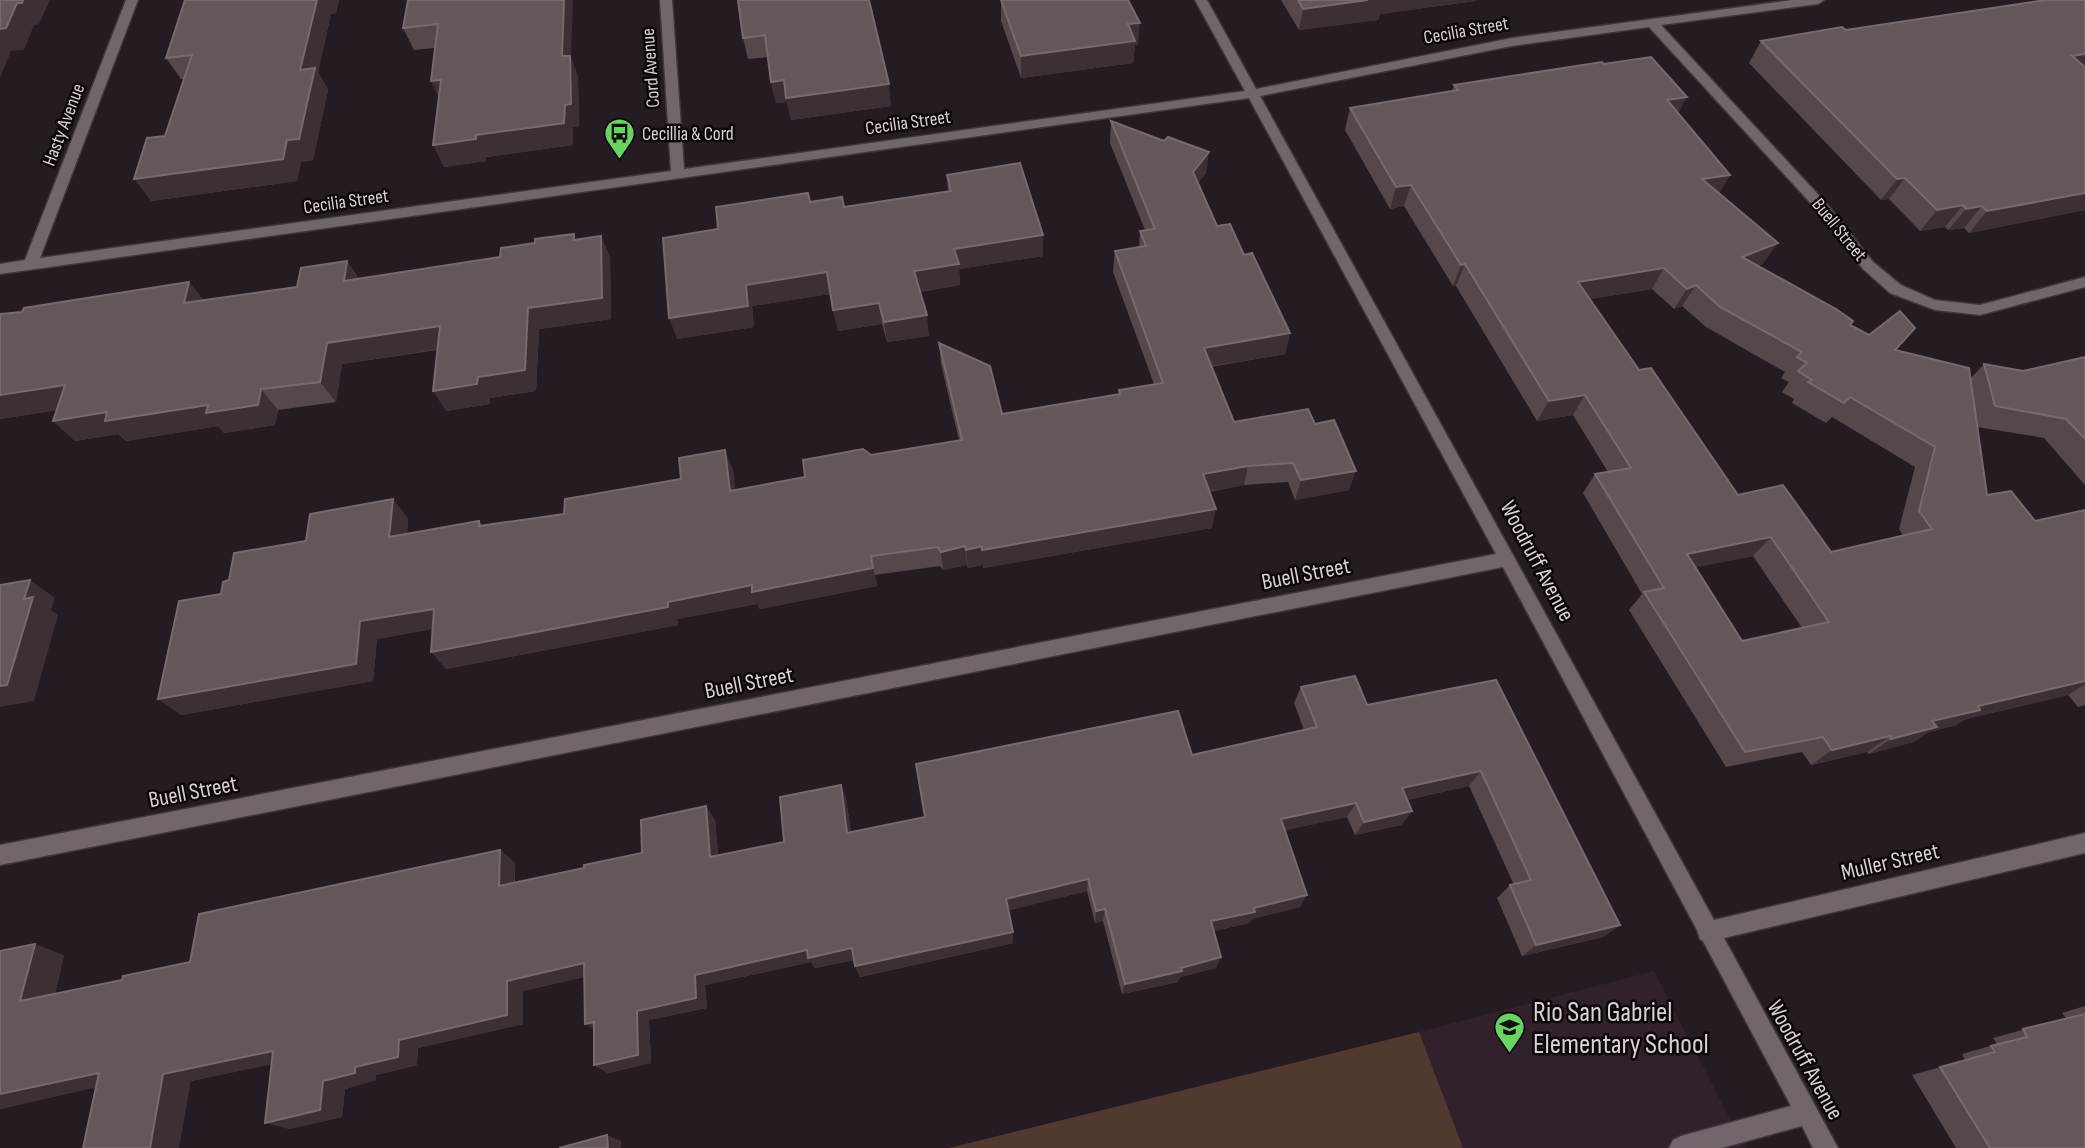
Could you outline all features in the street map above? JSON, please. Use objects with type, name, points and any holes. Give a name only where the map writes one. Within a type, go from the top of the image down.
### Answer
[{"type":"street","name":"Hasty Avenue","points":[[31,264],[132,0]]},
{"type":"street","name":"Cord Avenue","points":[[666,0],[678,176]]},
{"type":"street","name":"Woodruff Avenue","points":[[1201,0],[1508,559],[1826,1148]]},
{"type":"street","name":"Cecilia Street","points":[[0,269],[1254,94],[1450,53],[1818,0]]},
{"type":"street","name":"Buell Street","points":[[1651,22],[1823,209],[1861,260],[1888,284],[1925,303],[1969,311],[2000,305],[2063,285],[2085,282]]},
{"type":"street","name":"Buell Street","points":[[0,855],[1508,559]]},
{"type":"street","name":"Muller Street","points":[[1707,932],[2085,843]]},
{"type":"street","points":[[1681,1148],[1806,1113]]},
{"type":"shaded area","name":"Rio San Gabriel Elementary School","points":[[1654,971],[1745,1148],[949,1148],[1419,1032]]},
{"type":"shaded area","points":[[1419,1032],[1463,1148],[949,1148]]},
{"type":"building","points":[[0,0],[23,0],[22,3],[17,3],[6,28],[0,29]]},
{"type":"building","points":[[185,0],[317,0],[300,70],[315,68],[299,139],[287,140],[283,159],[134,179],[147,138],[165,136],[192,55],[166,58]]},
{"type":"building","points":[[408,0],[564,0],[562,56],[570,56],[571,104],[565,105],[564,123],[476,135],[476,139],[433,145],[441,80],[431,81],[438,24],[403,28]]},
{"type":"building","points":[[738,0],[869,0],[889,84],[786,98],[784,80],[771,82],[765,35],[743,38]]},
{"type":"building","points":[[1001,0],[1128,0],[1140,23],[1128,24],[1135,41],[1021,56]]},
{"type":"building","points":[[1298,0],[1368,0],[1303,9]]},
{"type":"building","points":[[2046,0],[2085,0],[2085,54],[2072,56],[2085,67],[2085,193],[1987,211],[1982,206],[1966,209],[1963,205],[1937,210],[1905,178],[1897,179],[1761,41],[1842,27],[1846,30]]},
{"type":"building","points":[[1651,57],[1687,97],[1667,100],[1730,175],[1702,179],[1778,243],[1742,257],[1836,309],[1853,321],[1850,325],[1869,335],[1900,311],[1915,328],[1895,350],[1969,368],[1987,495],[2011,491],[2035,521],[2085,510],[2085,681],[1978,706],[1980,710],[1932,721],[1937,727],[1891,739],[1890,736],[1832,750],[1823,737],[1745,752],[1644,592],[1664,588],[1595,474],[1631,468],[1585,395],[1549,401],[1465,264],[1461,265],[1411,185],[1396,187],[1350,108],[1458,90],[1454,85],[1602,62],[1604,64]],"holes":[[[1664,268],[1687,289],[1696,285],[1720,307],[1802,352],[1797,357],[1807,363],[1798,371],[1812,380],[1808,382],[1844,403],[1850,397],[1935,447],[1919,511],[1932,529],[1831,552],[1783,485],[1738,495],[1651,368],[1639,370],[1578,282]],[[1771,537],[1829,622],[1742,641],[1687,554]]]},
{"type":"building","points":[[1111,121],[1164,141],[1168,137],[1209,152],[1193,172],[1217,226],[1230,224],[1244,255],[1252,253],[1290,333],[1204,348],[1234,422],[1308,409],[1315,424],[1334,420],[1356,471],[1301,480],[1293,463],[1248,466],[1203,474],[1216,509],[982,550],[982,546],[966,550],[965,546],[941,552],[938,547],[871,556],[873,568],[752,592],[752,585],[668,602],[668,607],[431,652],[434,609],[360,621],[356,664],[158,699],[179,601],[221,594],[223,582],[229,580],[234,553],[306,541],[310,514],[393,499],[389,537],[479,521],[479,526],[564,514],[565,499],[681,479],[679,458],[725,450],[730,491],[805,477],[803,460],[863,449],[871,455],[962,440],[939,343],[990,366],[1002,414],[1120,394],[1119,390],[1163,383],[1115,251],[1146,246],[1140,231],[1155,229]]},
{"type":"building","points":[[1020,163],[1043,235],[954,249],[959,264],[914,271],[927,315],[884,322],[879,303],[833,310],[827,272],[746,285],[748,306],[669,318],[663,238],[718,229],[716,207],[808,193],[810,202],[842,197],[844,207],[951,191],[947,175]]},
{"type":"building","points":[[574,234],[574,240],[601,236],[602,298],[528,308],[525,370],[478,377],[477,384],[433,391],[440,326],[327,343],[320,382],[261,389],[258,405],[206,413],[208,405],[105,421],[107,412],[53,421],[65,385],[0,395],[0,314],[189,282],[184,303],[297,287],[301,268],[347,261],[344,281],[500,257],[501,248],[535,243],[535,239]]},
{"type":"building","points":[[2085,357],[2085,439],[2066,419],[1995,406],[1984,364],[2023,371]]},
{"type":"building","points":[[30,580],[24,599],[33,597],[7,685],[0,686],[0,585]]},
{"type":"building","points":[[1355,676],[1367,705],[1496,680],[1620,925],[1536,945],[1510,885],[1531,880],[1481,771],[1402,788],[1412,811],[1364,822],[1356,803],[1281,819],[1307,895],[1254,908],[1255,912],[1211,921],[1221,957],[1181,968],[1182,971],[1125,984],[1105,909],[1096,911],[1088,879],[1006,899],[1013,932],[855,966],[852,948],[808,958],[807,950],[695,975],[696,998],[637,1011],[638,1055],[594,1065],[594,1022],[585,1024],[584,963],[507,981],[507,1015],[399,1040],[398,1057],[355,1067],[355,1073],[323,1081],[320,1110],[265,1123],[273,1051],[163,1074],[150,1148],[83,1148],[99,1073],[0,1094],[0,951],[35,944],[20,1001],[122,980],[123,976],[190,962],[199,914],[500,850],[499,886],[584,868],[584,865],[642,853],[641,820],[706,806],[710,857],[784,842],[780,797],[841,785],[847,833],[925,817],[916,764],[1178,711],[1192,755],[1317,727],[1301,687]]},
{"type":"building","points":[[2085,1014],[2085,1148],[1990,1148],[1940,1067],[1995,1052],[1991,1046],[2027,1037],[2023,1029]]},
{"type":"building","points":[[607,1135],[608,1148],[559,1148]]},
{"type":"place","name":"Cecillia & Cord","points":[[619,161]]},
{"type":"place","name":"Rio San Gabriel Elementary School","points":[[1510,1055]]}]
